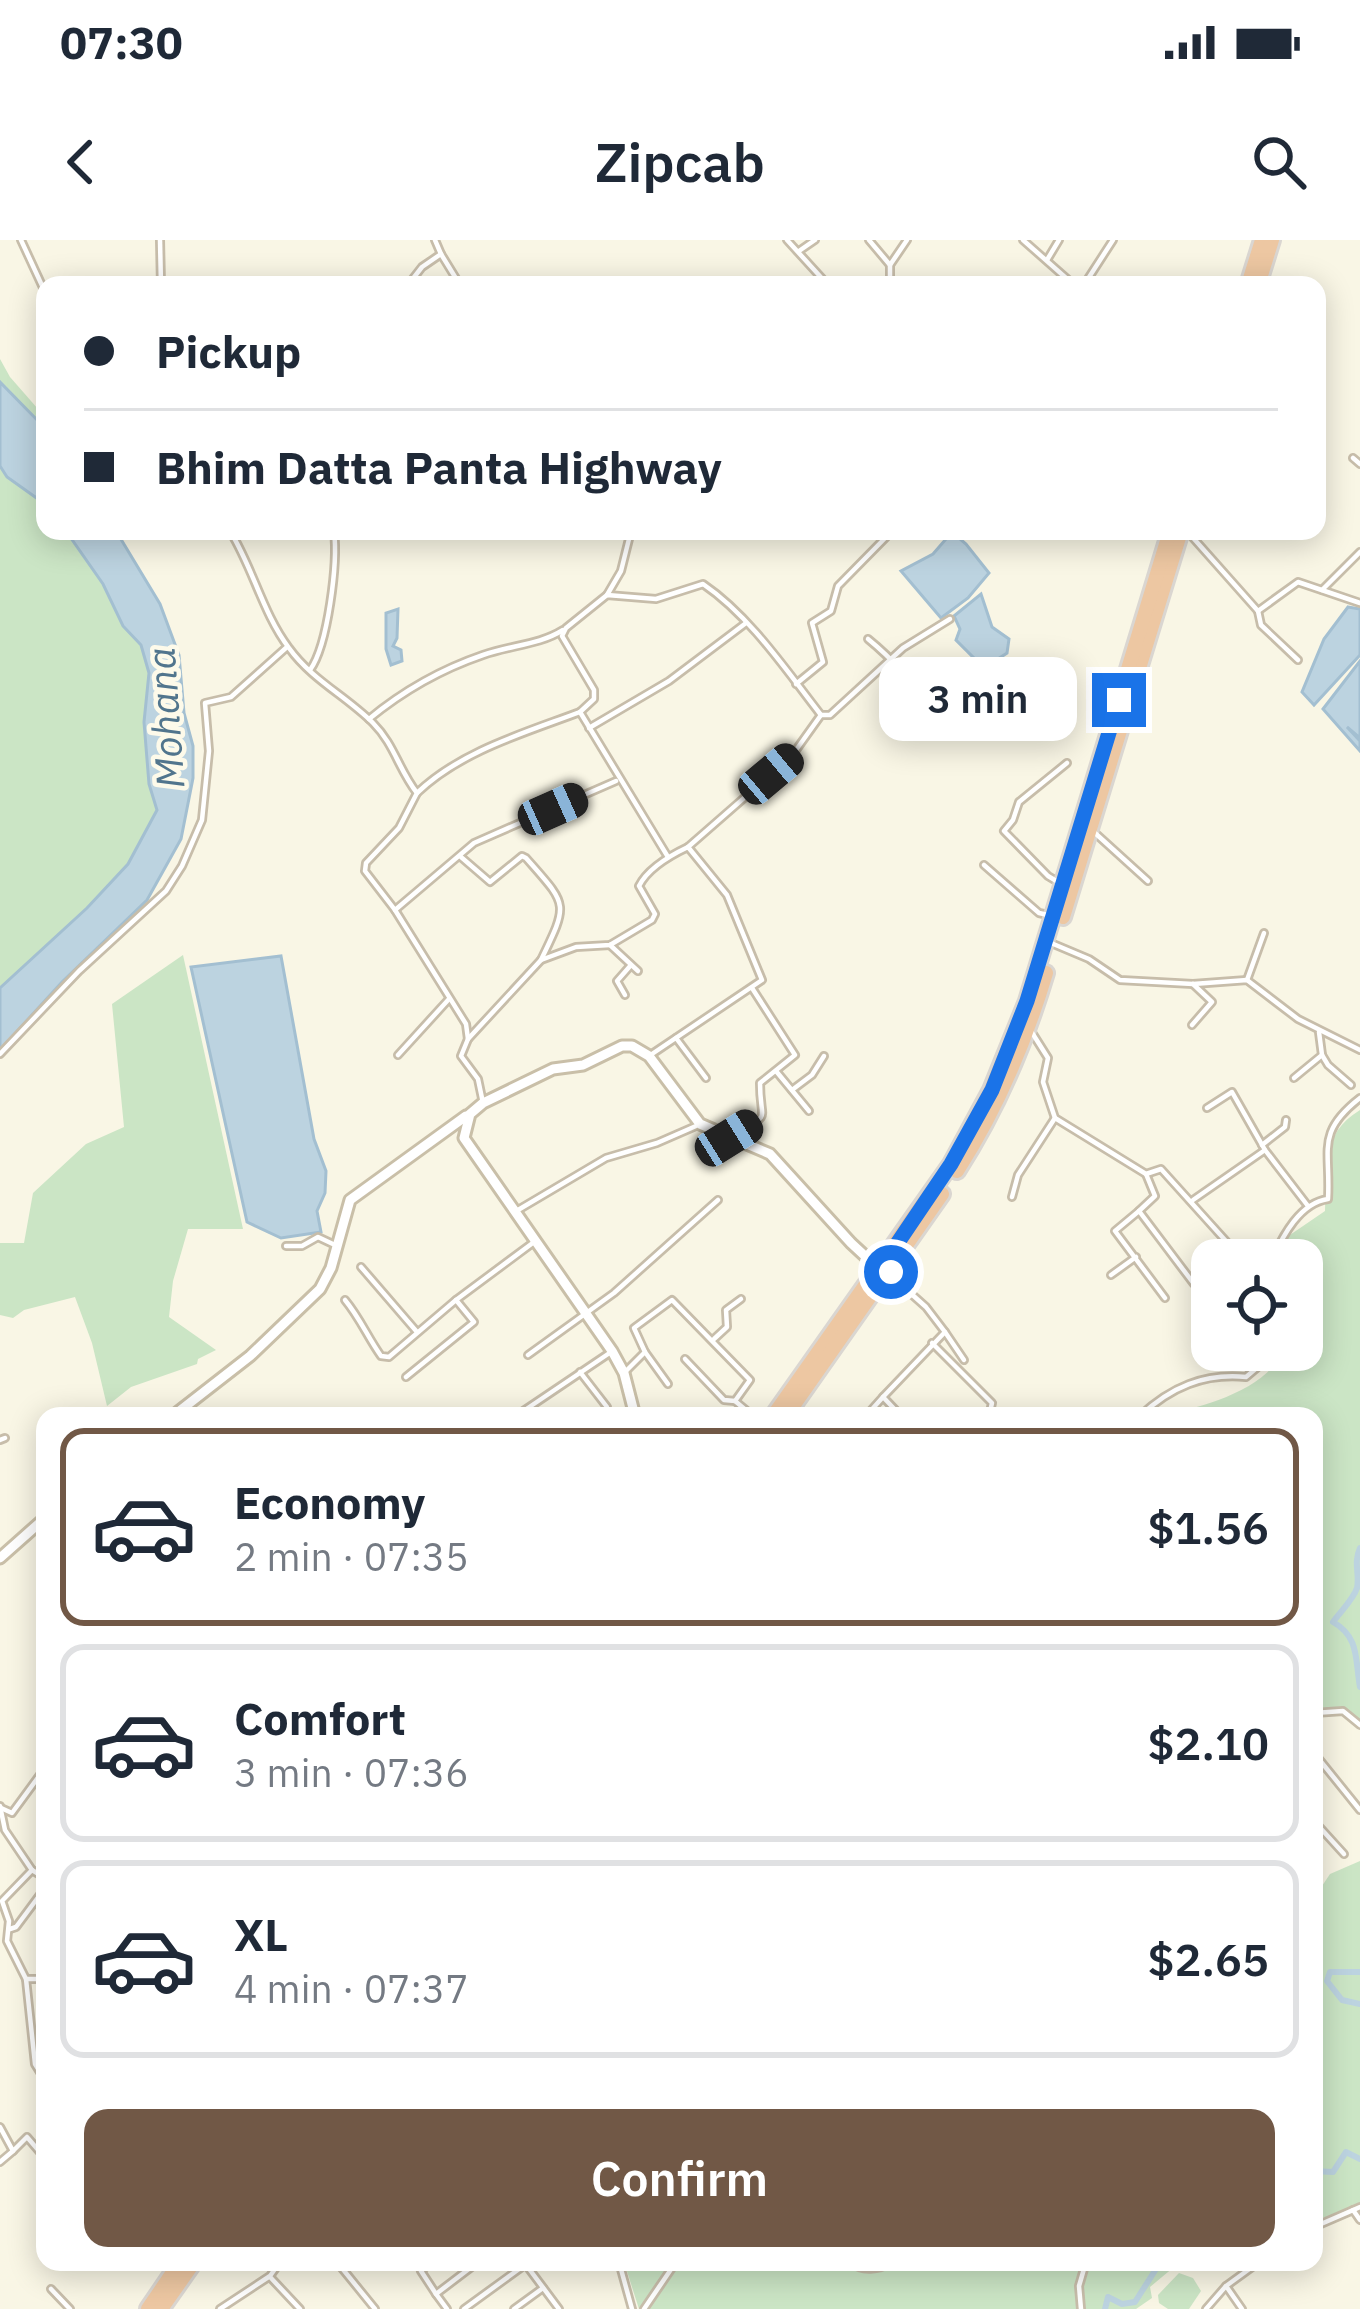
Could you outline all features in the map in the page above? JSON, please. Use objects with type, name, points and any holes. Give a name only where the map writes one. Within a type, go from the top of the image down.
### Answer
[{"type":"highway","points":[[1251,276],[1262,240]]},
{"type":"highway","points":[[1261,276],[1271,240]]},
{"type":"highway","points":[[792,1407],[968,1154],[1001,1094],[1029,1027],[1167,540]]},
{"type":"highway","points":[[780,1407],[885,1272],[992,1090],[1050,943],[1063,884],[1181,540]]},
{"type":"highway","points":[[159,2306],[176,2271]]},
{"type":"highway","points":[[159,2306],[187,2271]]},
{"type":"main road","points":[[184,1407],[294,1316],[326,1279],[334,1245],[356,1193],[484,1103],[553,1069],[583,1065],[625,1045],[649,1057],[700,1124],[770,1154],[851,1243],[885,1272]]},
{"type":"main road","points":[[470,1114],[464,1138],[612,1351],[624,1372],[633,1407]]},
{"type":"main road","points":[[0,1558],[36,1526]]},
{"type":"street","points":[[21,240],[38,276]]},
{"type":"street","points":[[160,240],[161,276]]},
{"type":"street","points":[[435,240],[454,276]]},
{"type":"street","points":[[787,240],[821,276]]},
{"type":"street","points":[[799,251],[815,240]]},
{"type":"street","points":[[869,240],[890,265]]},
{"type":"street","points":[[890,276],[890,265],[907,240]]},
{"type":"street","points":[[1023,240],[1064,276]]},
{"type":"street","points":[[1046,260],[1059,240]]},
{"type":"street","points":[[1090,276],[1113,240]]},
{"type":"street","points":[[415,276],[441,254]]},
{"type":"street","points":[[1353,458],[1360,464]]},
{"type":"street","points":[[234,540],[287,647],[392,743],[417,793]]},
{"type":"street","points":[[309,671],[321,655],[334,586],[334,540]]},
{"type":"street","points":[[369,719],[436,675],[515,645],[545,641],[566,628],[607,595],[621,571],[629,540]]},
{"type":"street","points":[[796,684],[823,662],[812,623],[831,610],[838,586],[883,540]]},
{"type":"street","points":[[1192,540],[1258,610],[1261,625],[1298,660]]},
{"type":"street","points":[[1322,590],[1360,552]]},
{"type":"street","points":[[1258,610],[1298,582],[1360,603]]},
{"type":"street","points":[[607,595],[656,599],[703,584],[732,605],[821,715]]},
{"type":"street","points":[[821,715],[830,715],[890,660],[950,619]]},
{"type":"street","points":[[589,728],[669,681],[746,622]]},
{"type":"street","points":[[468,1039],[466,1024],[365,871],[399,828],[417,793],[435,776],[580,712],[594,699],[594,690],[562,636],[566,628]]},
{"type":"street","points":[[868,639],[937,712]]},
{"type":"street","points":[[0,1054],[174,880],[202,820],[209,751],[205,703],[231,698],[287,647]]},
{"type":"street","points":[[580,712],[668,856]]},
{"type":"street","points":[[541,960],[569,949],[610,945],[652,920],[655,914],[639,886],[668,856],[688,847],[791,757],[821,715]]},
{"type":"street","points":[[1063,884],[1048,876],[1004,831],[1019,802],[1067,763]]},
{"type":"street","points":[[395,910],[474,843],[618,780]]},
{"type":"street","points":[[1085,828],[1148,881]]},
{"type":"street","points":[[649,1057],[762,980],[733,907],[688,847]]},
{"type":"street","points":[[460,856],[490,882],[522,856],[526,858],[554,890],[561,917],[541,960],[468,1039],[461,1056],[478,1079],[484,1103]]},
{"type":"street","points":[[984,865],[1039,914],[1053,917]]},
{"type":"street","points":[[1247,980],[1264,933]]},
{"type":"street","points":[[1050,943],[1089,959],[1120,980],[1193,984],[1247,980],[1319,1031],[1360,1049]]},
{"type":"street","points":[[610,945],[638,971]]},
{"type":"street","points":[[625,995],[617,981],[632,965]]},
{"type":"street","points":[[1192,1025],[1212,1002],[1193,984]]},
{"type":"street","points":[[729,1138],[763,1117],[760,1083],[795,1055],[752,988]]},
{"type":"street","points":[[398,1055],[449,999]]},
{"type":"street","points":[[1029,1027],[1048,1058],[1043,1082],[1055,1118],[1146,1174],[1155,1196],[1114,1231],[1165,1298]]},
{"type":"street","points":[[1319,1031],[1322,1055],[1351,1085]]},
{"type":"street","points":[[676,1038],[706,1078]]},
{"type":"street","points":[[1294,1078],[1322,1055]]},
{"type":"street","points":[[792,1090],[812,1075],[824,1056]]},
{"type":"street","points":[[776,1071],[809,1111]]},
{"type":"street","points":[[1207,1108],[1232,1092],[1263,1147],[1308,1206]]},
{"type":"street","points":[[1282,1239],[1308,1206],[1328,1199],[1325,1159],[1333,1123],[1360,1098]]},
{"type":"street","points":[[1012,1197],[1018,1174],[1055,1118]]},
{"type":"street","points":[[1193,1200],[1263,1147],[1285,1127],[1286,1120]]},
{"type":"street","points":[[513,1213],[606,1157],[657,1143],[700,1124]]},
{"type":"street","points":[[1146,1174],[1162,1169],[1226,1239]]},
{"type":"street","points":[[528,1355],[614,1293],[718,1200]]},
{"type":"street","points":[[1139,1210],[1191,1280]]},
{"type":"street","points":[[286,1246],[302,1246],[318,1238],[334,1245]]},
{"type":"street","points":[[345,1300],[381,1356],[389,1357],[534,1242]]},
{"type":"street","points":[[1111,1275],[1136,1257]]},
{"type":"street","points":[[361,1268],[418,1332]]},
{"type":"street","points":[[885,1272],[945,1332],[964,1360]]},
{"type":"street","points":[[714,1339],[727,1327],[726,1310],[741,1299]]},
{"type":"street","points":[[406,1377],[474,1322],[456,1300]]},
{"type":"street","points":[[668,1384],[632,1330],[671,1300],[750,1380],[735,1401]]},
{"type":"street","points":[[874,1407],[945,1332]]},
{"type":"street","points":[[932,1343],[991,1407]]},
{"type":"street","points":[[529,1407],[612,1351]]},
{"type":"street","points":[[624,1372],[645,1352]]},
{"type":"street","points":[[685,1359],[724,1400],[742,1407]]},
{"type":"street","points":[[1150,1407],[1214,1374],[1246,1377],[1253,1371]]},
{"type":"street","points":[[580,1372],[607,1407]]},
{"type":"street","points":[[883,1397],[892,1407]]},
{"type":"street","points":[[1323,1712],[1343,1711],[1360,1725]]},
{"type":"street","points":[[1323,1764],[1360,1810]]},
{"type":"street","points":[[0,1807],[12,1813],[36,1780]]},
{"type":"street","points":[[0,1807],[2,1833],[36,1872]]},
{"type":"street","points":[[1323,1831],[1344,1854]]},
{"type":"street","points":[[7,1941],[10,1929],[2,1901],[32,1870]]},
{"type":"street","points":[[10,1929],[36,1900]]},
{"type":"street","points":[[0,1935],[26,1979],[36,2066]]},
{"type":"street","points":[[26,1979],[36,1979]]},
{"type":"street","points":[[0,2127],[13,2150]]},
{"type":"street","points":[[0,2162],[27,2137],[36,2148]]},
{"type":"street","points":[[1323,2223],[1357,2209],[1360,2220]]},
{"type":"street","points":[[220,2309],[274,2271]]},
{"type":"street","points":[[344,2271],[375,2309]]},
{"type":"street","points":[[422,2271],[447,2309]]},
{"type":"street","points":[[436,2294],[466,2271]]},
{"type":"street","points":[[464,2309],[514,2271]]},
{"type":"street","points":[[531,2271],[559,2309]]},
{"type":"street","points":[[621,2271],[632,2309]]},
{"type":"street","points":[[644,2309],[670,2271]]},
{"type":"street","points":[[1082,2309],[1079,2286],[1083,2271]]},
{"type":"street","points":[[1207,2309],[1246,2271]]},
{"type":"street","points":[[270,2276],[300,2309]]},
{"type":"street","points":[[1226,2286],[1242,2309]]},
{"type":"street","points":[[514,2309],[543,2288]]},
{"type":"street","points":[[51,2289],[70,2309]]},
{"type":"green space","points":[[0,359],[36,407],[36,419],[0,382]]},
{"type":"green space","points":[[0,466],[7,477],[36,498],[36,540],[72,540],[103,584],[123,626],[141,645],[149,673],[144,722],[149,783],[157,809],[128,864],[0,988]]},
{"type":"green space","points":[[183,955],[243,1229],[188,1229],[173,1281],[169,1317],[216,1350],[197,1364],[131,1387],[107,1406],[75,1297],[24,1310],[13,1318],[0,1315],[0,1243],[24,1243],[33,1193],[86,1144],[124,1127],[112,1004]]},
{"type":"green space","points":[[1360,1110],[1360,1723],[1344,1711],[1323,1712],[1323,1407],[1196,1407],[1247,1387],[1267,1371],[1323,1371],[1323,1239],[1284,1239],[1325,1211],[1328,1154],[1338,1130]]},
{"type":"green space","points":[[1360,1861],[1360,2209],[1323,2218],[1323,1884],[1330,1874]]},
{"type":"green space","points":[[627,2271],[1169,2271],[1150,2287],[1152,2298],[1136,2309],[639,2309]]},
{"type":"green space","points":[[1179,2273],[1193,2278],[1201,2291],[1189,2309],[1168,2309],[1159,2303],[1158,2295]]},
{"type":"water","points":[[0,382],[36,419],[36,498],[7,477],[0,466]]},
{"type":"water","name":"Mohana","points":[[72,540],[121,540],[160,604],[179,655],[184,713],[193,746],[193,778],[181,839],[147,900],[0,1050],[0,988],[128,864],[157,810],[149,784],[144,722],[149,673],[141,645],[123,626],[103,584]]},
{"type":"water","points":[[945,540],[961,540],[989,573],[968,598],[941,618],[901,571],[933,554]]},
{"type":"water","points":[[981,594],[992,627],[1009,639],[1007,653],[984,668],[956,640],[960,629],[954,616]]},
{"type":"water","points":[[1348,607],[1360,609],[1360,655],[1314,705],[1302,692],[1324,639]]},
{"type":"water","points":[[398,609],[393,646],[401,650],[402,661],[391,665],[386,613]]},
{"type":"water","points":[[1360,661],[1360,738],[1347,727],[1360,741],[1360,751],[1323,709]]},
{"type":"water","points":[[281,956],[314,1139],[326,1171],[325,1193],[317,1211],[321,1232],[281,1238],[247,1222],[191,967]]},
{"type":"waterway","points":[[1360,1548],[1357,1588],[1333,1622],[1352,1642],[1360,1687]]},
{"type":"waterway","points":[[1360,1972],[1330,1972],[1327,1981],[1342,2000],[1360,2004]]},
{"type":"waterway","points":[[1323,2171],[1333,2172],[1346,2152],[1360,2159]]},
{"type":"waterway","points":[[1105,2309],[1108,2297],[1122,2304],[1135,2302],[1155,2271]]},
{"type":"route","points":[[891,1272],[880,1269],[951,1164],[992,1090],[1022,1015],[1119,700]]}]
